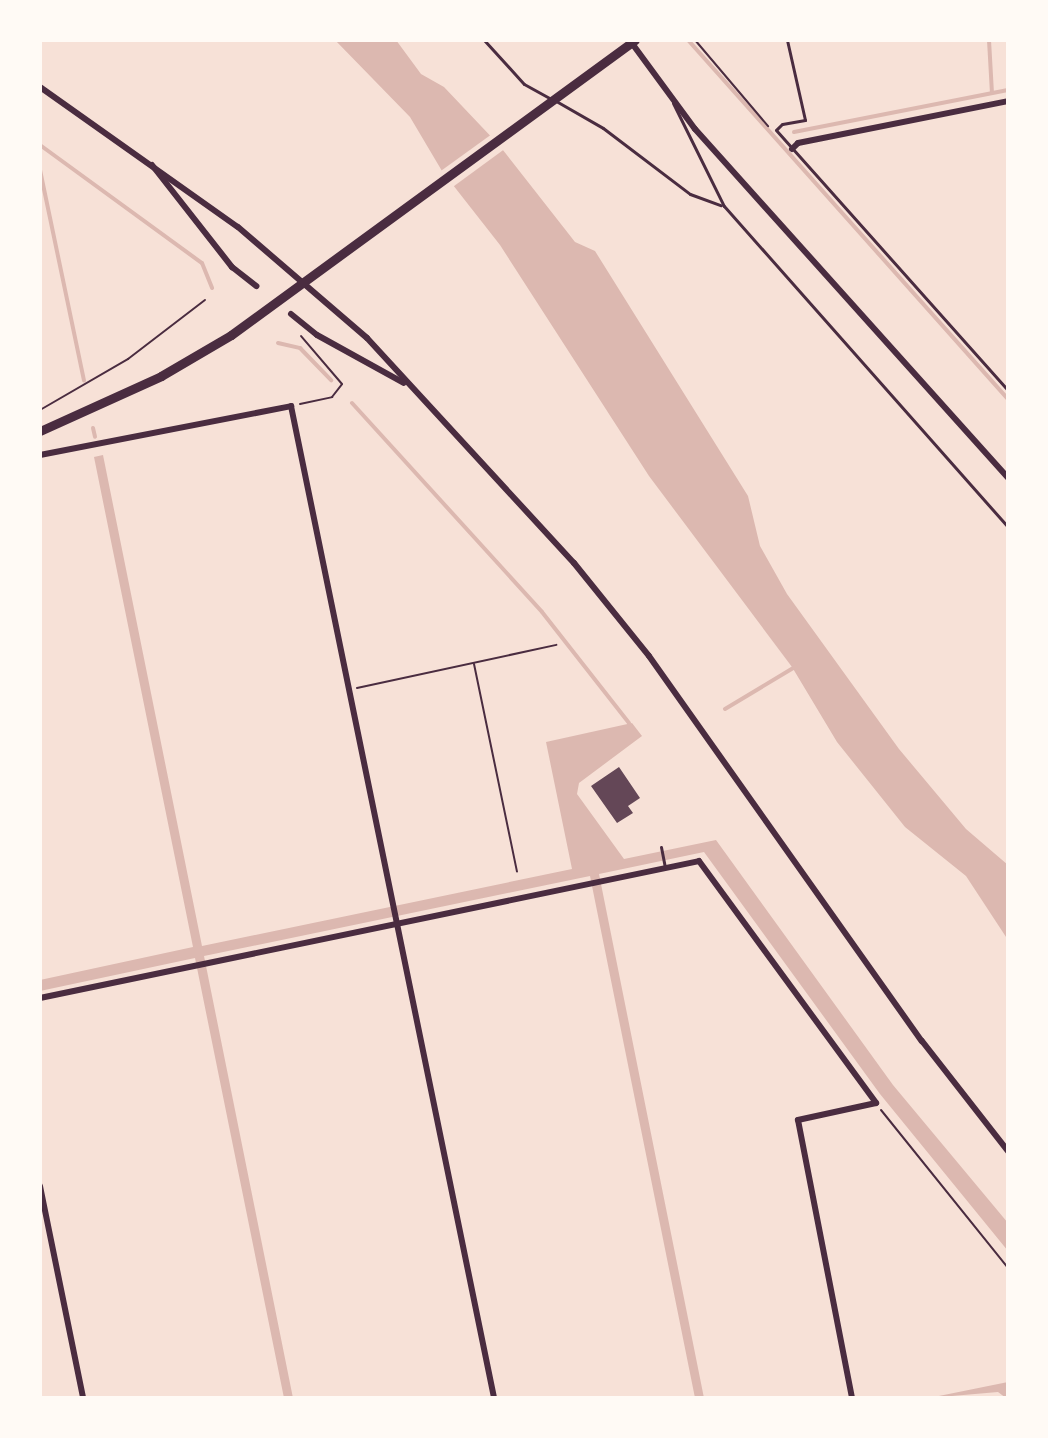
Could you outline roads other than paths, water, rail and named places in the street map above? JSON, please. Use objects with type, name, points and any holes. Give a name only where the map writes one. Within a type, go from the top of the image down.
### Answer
[{"type":"main road","points":[[40,431],[161,376],[305,282],[631,41]]},
{"type":"street","points":[[631,41],[695,129],[1008,478]]},
{"type":"street","points":[[40,87],[147,159],[305,282],[367,338],[574,563],[649,656],[922,1041],[1008,1151]]},
{"type":"street","points":[[792,149],[798,143],[1008,101]]},
{"type":"street","points":[[147,159],[232,267],[256,286]]},
{"type":"street","points":[[291,314],[317,335],[410,386]]},
{"type":"street","points":[[40,455],[291,406],[494,1398]]},
{"type":"street","points":[[40,998],[699,861],[876,1103],[798,1120],[852,1398]]},
{"type":"street","points":[[40,1186],[83,1398]]},
{"type":"lane","points":[[484,40],[524,84],[603,128],[690,194],[724,206]]},
{"type":"lane","points":[[787,40],[805,120],[782,124],[776,130],[1008,390]]},
{"type":"lane","points":[[671,92],[674,110],[724,206],[1008,527]]},
{"type":"lane","points":[[661,847],[665,868]]},
{"type":"waterway","points":[[688,40],[1008,399]]},
{"type":"waterway","points":[[989,40],[992,93]]},
{"type":"waterway","points":[[794,132],[1008,90]]},
{"type":"waterway","points":[[40,145],[202,263],[212,288]]},
{"type":"waterway","points":[[40,170],[84,380]]},
{"type":"waterway","points":[[278,343],[300,348],[331,380]]},
{"type":"waterway","points":[[352,403],[542,612],[629,723]]},
{"type":"waterway","points":[[93,428],[95,437]]},
{"type":"waterway","points":[[725,709],[795,667]]}]
